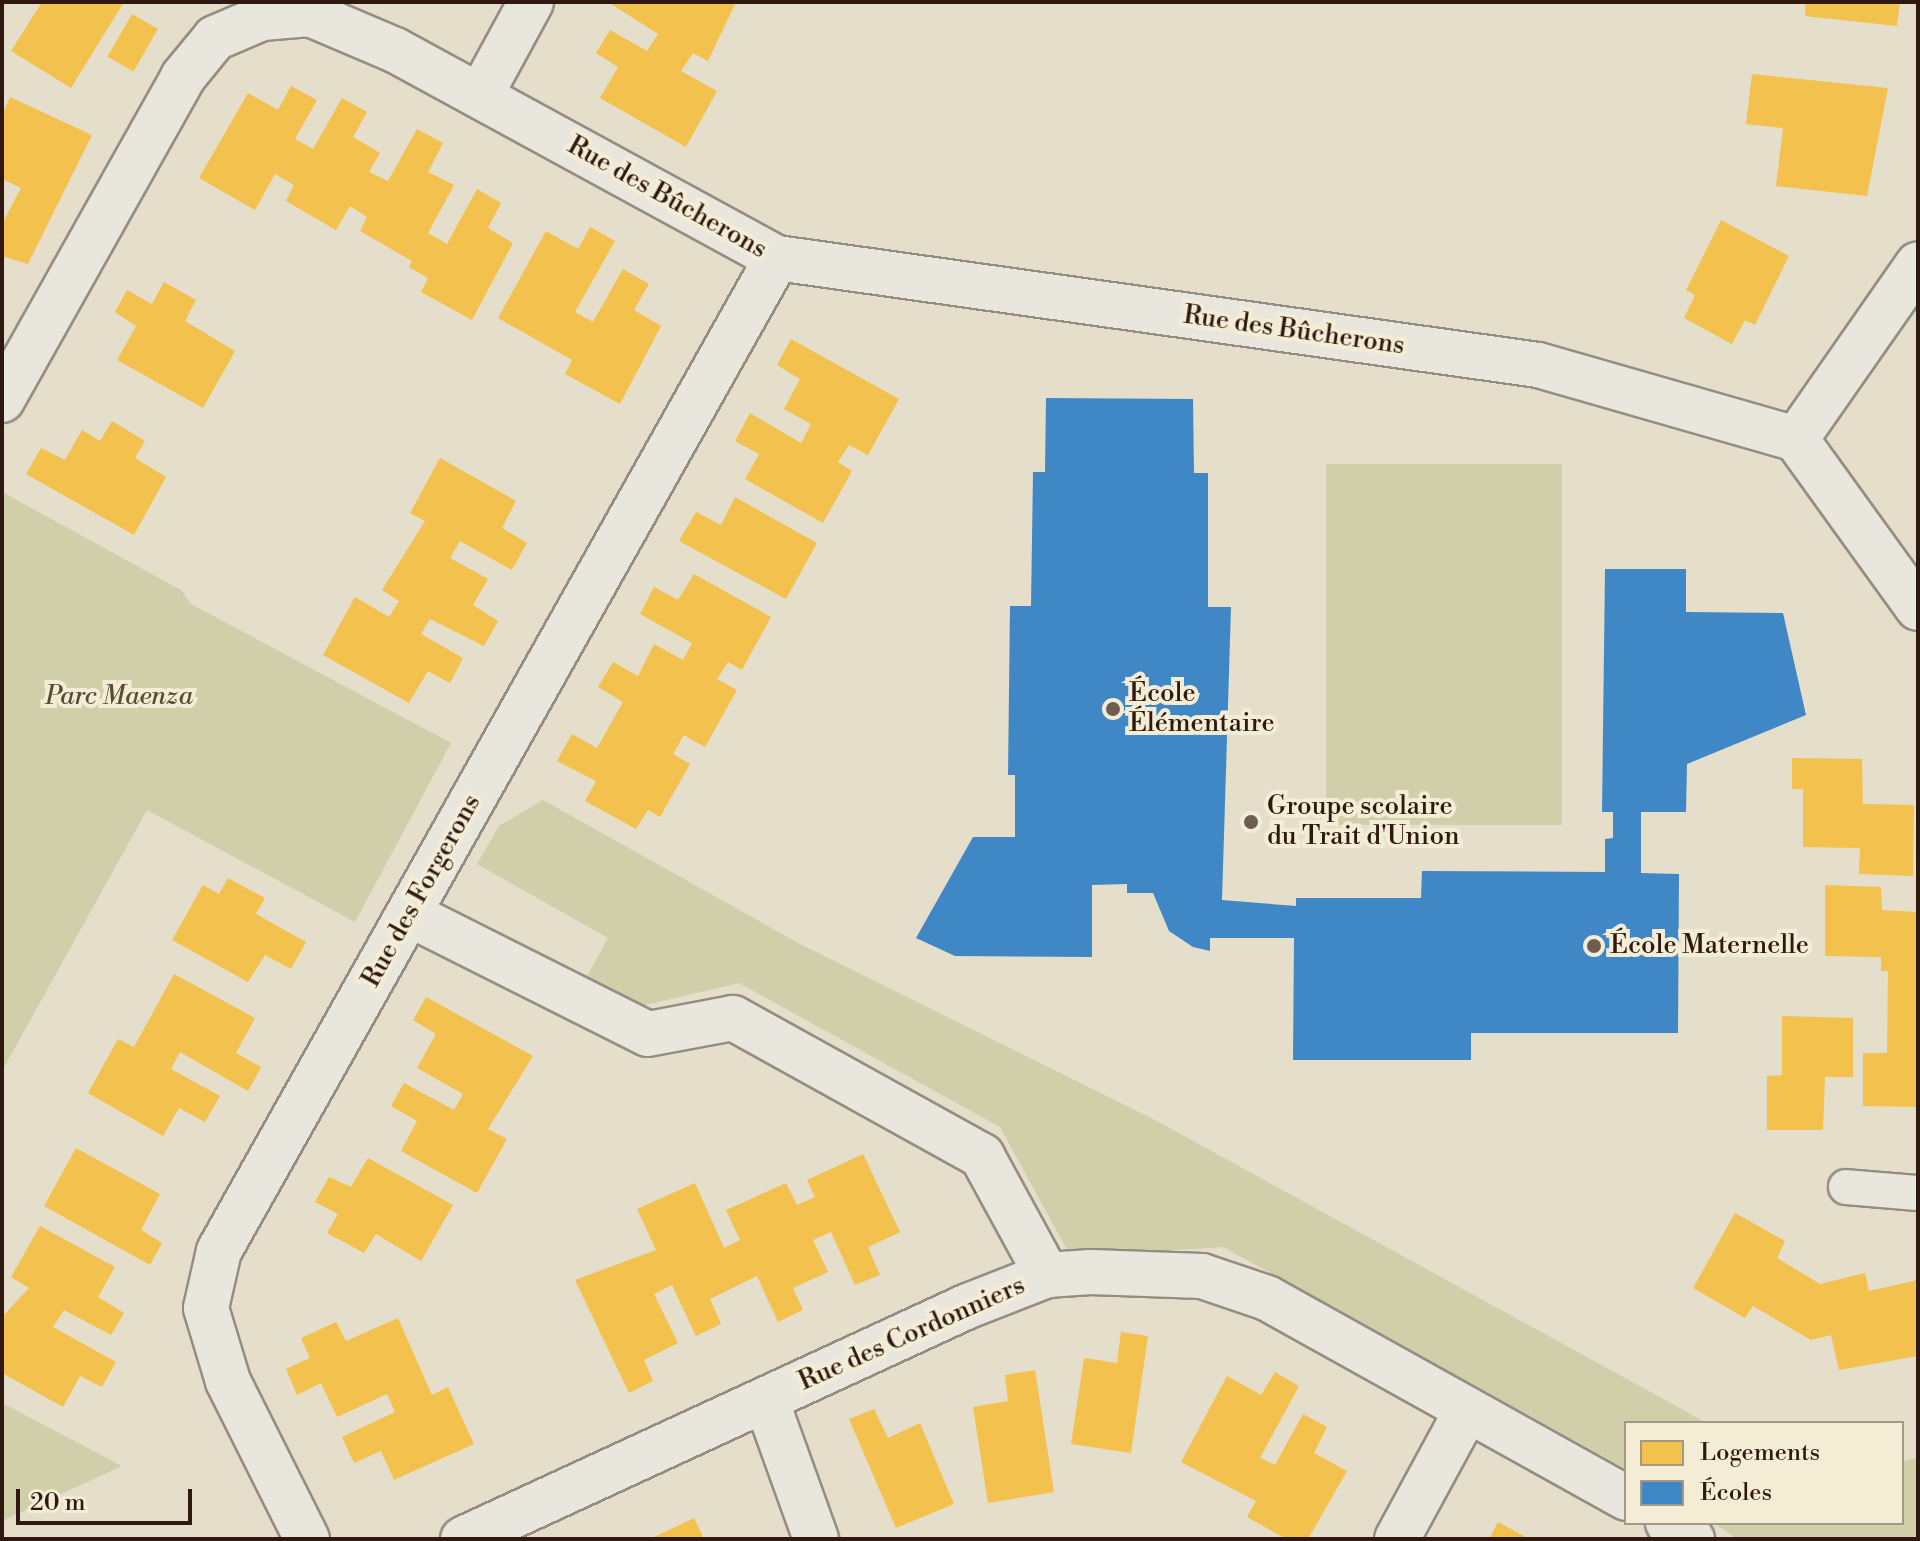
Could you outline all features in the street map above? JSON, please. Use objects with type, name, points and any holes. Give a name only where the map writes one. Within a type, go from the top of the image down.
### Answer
[{"type":"street","points":[[480,96],[531,2]]},
{"type":"street","name":"Rue des Bûcherons","points":[[2,400],[183,77],[215,38],[262,18],[310,14],[480,96],[777,258],[1538,365],[1796,439]]},
{"type":"street","name":"Rue des Forgerons","points":[[307,1539],[228,1381],[206,1308],[219,1251],[777,258]]},
{"type":"street","points":[[1918,264],[1796,439],[1918,608]]},
{"type":"street","points":[[409,914],[648,1034],[733,1018],[982,1156],[1047,1275]]},
{"type":"street","name":"Rue des Cordonniers","points":[[463,1539],[1047,1275],[1145,1271],[1235,1284],[1624,1497]]},
{"type":"street","points":[[766,1400],[816,1539]]},
{"type":"street","points":[[1397,1539],[1467,1410]]},
{"type":"street","points":[[1671,1525],[1692,1539]]},
{"type":"lane","points":[[1846,1187],[1918,1193]]},
{"type":"green space","points":[[1326,464],[1562,464],[1562,825],[1326,825]]},
{"type":"green space","name":"Parc Maenza","points":[[2,492],[181,590],[191,604],[451,743],[355,922],[147,810],[2,1071]]},
{"type":"green space","points":[[543,800],[800,944],[1155,1120],[1703,1421],[1624,1421],[1624,1468],[1223,1247],[1071,1257],[1000,1127],[739,983],[641,1006],[584,982],[608,938],[477,864],[499,826]]},
{"type":"green space","points":[[2,1403],[122,1466],[2,1521]]},
{"type":"green space","points":[[1918,1458],[1918,1539],[1737,1539],[1717,1525],[1904,1525],[1904,1461]]},
{"type":"building: Logements","points":[[42,2],[124,2],[71,88],[11,51]]},
{"type":"building: Logements","points":[[608,2],[736,2],[708,61],[693,53],[681,71],[717,91],[686,147],[600,98],[618,67],[596,53],[610,30],[647,51],[658,34]]},
{"type":"building: Logements","points":[[1806,2],[1900,2],[1897,26],[1805,16]]},
{"type":"building: Logements","points":[[132,14],[158,29],[133,71],[108,56]]},
{"type":"building: Logements","points":[[1752,74],[1888,88],[1867,196],[1776,186],[1783,128],[1746,124]]},
{"type":"building: Logements","points":[[291,86],[317,100],[295,139],[313,149],[342,98],[367,112],[353,137],[380,153],[369,172],[388,181],[417,129],[443,143],[428,172],[454,185],[428,233],[447,244],[477,189],[501,203],[488,228],[513,243],[472,320],[421,292],[428,278],[409,267],[412,261],[360,231],[367,217],[350,206],[336,230],[286,201],[294,185],[275,174],[255,210],[199,178],[248,93],[278,110]]},
{"type":"building: Logements","points":[[10,97],[92,135],[28,264],[2,256],[2,224],[21,188],[2,179],[2,115]]},
{"type":"building: Logements","points":[[1721,220],[1789,256],[1755,325],[1745,320],[1732,344],[1684,318],[1695,295],[1686,290]]},
{"type":"building: Logements","points":[[590,227],[615,241],[575,312],[593,322],[623,269],[649,284],[634,310],[661,326],[620,404],[565,374],[572,360],[498,318],[546,231],[578,249]]},
{"type":"building: Logements","points":[[164,282],[196,300],[185,321],[235,351],[203,408],[117,360],[136,326],[115,312],[127,290],[152,304]]},
{"type":"building: Logements","points":[[791,339],[899,399],[868,455],[849,445],[838,462],[852,471],[823,523],[745,479],[759,454],[735,441],[750,413],[801,443],[811,424],[784,409],[800,379],[777,365]]},
{"type":"building: Logements","points":[[112,421],[145,441],[135,458],[166,477],[134,535],[26,474],[41,448],[65,460],[82,430],[100,441]]},
{"type":"building: Logements","points":[[440,458],[516,501],[502,528],[527,543],[512,570],[460,541],[450,558],[488,579],[473,605],[498,621],[484,646],[430,619],[421,634],[463,658],[450,683],[428,671],[409,703],[323,655],[355,597],[389,617],[399,601],[382,590],[425,521],[410,513]]},
{"type":"building: Logements","points":[[735,497],[817,543],[786,599],[679,541],[696,512],[721,525]]},
{"type":"building: Logements","points":[[694,574],[771,617],[742,670],[728,662],[717,679],[737,690],[705,747],[684,735],[673,754],[690,764],[660,817],[648,810],[636,829],[585,801],[596,781],[557,761],[572,734],[597,748],[623,702],[598,687],[613,662],[638,676],[654,644],[683,660],[692,643],[640,614],[654,587],[678,600]]},
{"type":"building: Logements","points":[[1792,758],[1862,759],[1863,804],[1914,805],[1913,876],[1859,874],[1860,848],[1803,847],[1803,789],[1792,789]]},
{"type":"building: Logements","points":[[228,878],[265,898],[256,914],[306,942],[291,969],[265,955],[248,982],[172,940],[203,885],[219,894]]},
{"type":"building: Logements","points":[[1825,885],[1881,887],[1882,910],[1918,912],[1918,1107],[1863,1106],[1863,1053],[1887,1053],[1888,971],[1881,971],[1881,957],[1825,956]]},
{"type":"building: Logements","points":[[174,974],[255,1018],[236,1053],[261,1067],[248,1091],[180,1052],[171,1069],[220,1096],[205,1122],[179,1108],[163,1136],[88,1093],[118,1039],[134,1047]]},
{"type":"building: Logements","points":[[426,997],[533,1056],[488,1129],[507,1139],[477,1193],[401,1151],[417,1121],[391,1106],[404,1083],[454,1110],[463,1094],[417,1068],[436,1034],[413,1020]]},
{"type":"building: Logements","points":[[1782,1016],[1853,1018],[1853,1077],[1825,1077],[1823,1130],[1767,1130],[1767,1076],[1782,1075]]},
{"type":"building: Logements","points":[[76,1148],[160,1194],[141,1230],[162,1243],[150,1265],[44,1206]]},
{"type":"building: Logements","points":[[863,1154],[900,1232],[868,1247],[880,1275],[855,1285],[831,1232],[813,1240],[828,1272],[793,1288],[803,1310],[778,1322],[757,1276],[710,1299],[721,1324],[696,1336],[672,1285],[654,1294],[678,1343],[644,1360],[653,1381],[629,1393],[575,1280],[656,1250],[637,1209],[695,1183],[724,1248],[740,1240],[726,1210],[786,1183],[797,1205],[815,1197],[807,1180]]},
{"type":"building: Logements","points":[[368,1158],[453,1205],[421,1261],[376,1234],[364,1253],[327,1233],[338,1214],[315,1202],[329,1177],[351,1187]]},
{"type":"building: Logements","points":[[1735,1213],[1785,1241],[1777,1258],[1820,1284],[1865,1273],[1869,1291],[1918,1280],[1918,1356],[1839,1370],[1831,1335],[1811,1340],[1753,1306],[1745,1318],[1693,1288]]},
{"type":"building: Logements","points":[[40,1226],[115,1267],[98,1297],[124,1313],[111,1335],[64,1310],[53,1327],[116,1362],[102,1387],[80,1376],[63,1407],[2,1373],[2,1317],[29,1288],[11,1277]]},
{"type":"building: Logements","points":[[398,1318],[432,1395],[448,1387],[474,1444],[394,1480],[381,1451],[354,1463],[342,1437],[395,1412],[387,1394],[337,1417],[321,1383],[297,1395],[286,1369],[310,1358],[301,1338],[336,1322],[346,1341]]},
{"type":"building: Logements","points":[[1121,1332],[1148,1336],[1131,1453],[1071,1444],[1084,1358],[1117,1363]]},
{"type":"building: Logements","points":[[1035,1370],[1054,1492],[988,1503],[973,1407],[1008,1401],[1005,1375]]},
{"type":"building: Logements","points":[[1275,1372],[1299,1386],[1260,1458],[1275,1465],[1303,1414],[1327,1427],[1314,1453],[1347,1471],[1308,1539],[1286,1539],[1247,1517],[1256,1501],[1181,1462],[1227,1376],[1261,1395]]},
{"type":"building: Logements","points":[[874,1409],[888,1438],[920,1423],[954,1504],[896,1528],[849,1419]]},
{"type":"building: Logements","points":[[694,1518],[704,1539],[650,1539]]},
{"type":"building: Logements","points":[[1498,1522],[1524,1536],[1522,1539],[1489,1539]]},
{"type":"building: Écoles","points":[[1046,398],[1193,399],[1194,473],[1208,473],[1208,607],[1231,607],[1222,900],[1296,906],[1296,898],[1421,898],[1422,871],[1605,872],[1605,839],[1613,838],[1613,812],[1602,812],[1605,569],[1686,569],[1686,612],[1783,613],[1806,715],[1687,764],[1686,812],[1641,812],[1641,873],[1679,874],[1678,1033],[1471,1033],[1471,1060],[1293,1060],[1294,938],[1210,938],[1210,951],[1193,947],[1169,931],[1153,893],[1127,893],[1127,884],[1092,885],[1092,957],[955,956],[916,938],[973,837],[1015,837],[1015,775],[1008,775],[1010,606],[1031,606],[1033,472],[1045,472]]},
{"type":"place","name":"École Élémentaire","points":[[1113,709]]},
{"type":"place","name":"Groupe scolaire du Trait d'Union","points":[[1251,822]]},
{"type":"place","name":"École Maternelle","points":[[1594,946]]}]
